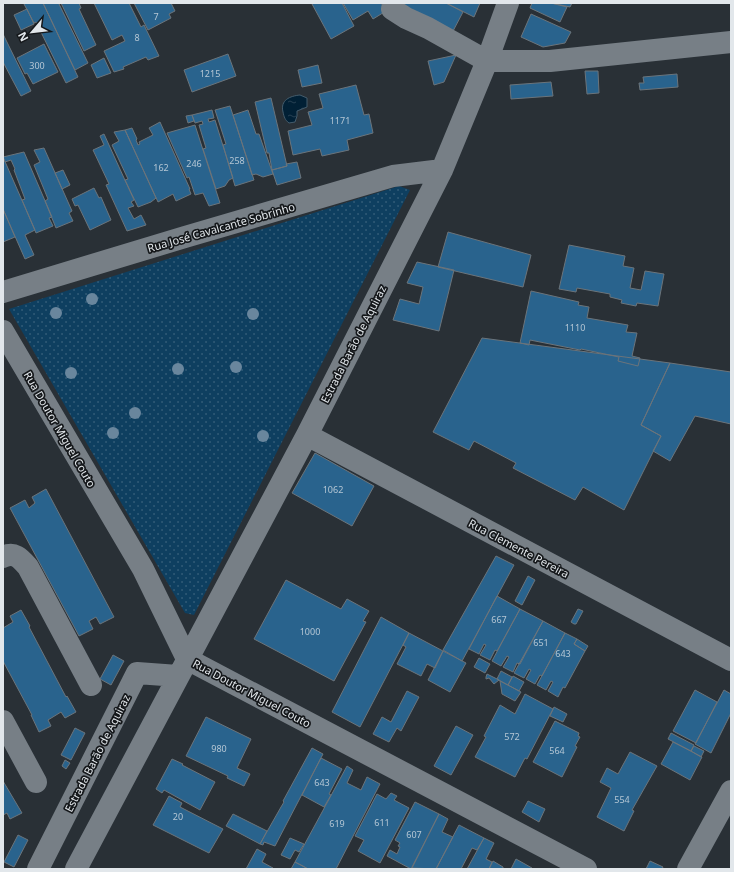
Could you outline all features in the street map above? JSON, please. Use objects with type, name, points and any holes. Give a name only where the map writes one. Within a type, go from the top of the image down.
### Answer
[{"type":"street","name":"Estrada Barão de Aquiraz","points":[[76,869],[307,435],[442,170],[487,61],[508,3]]},
{"type":"street","points":[[392,9],[487,61],[550,61],[731,42]]},
{"type":"street","name":"Rua José Cavalcante Sobrinho","points":[[3,292],[393,176],[442,170]]},
{"type":"street","name":"Rua Doutor Miguel Couto","points":[[3,331],[143,569],[183,667],[586,869]]},
{"type":"street","name":"Rua Clemente Pereira","points":[[307,435],[731,660]]},
{"type":"street","points":[[3,557],[13,555],[18,556],[28,567],[90,686]]},
{"type":"street","name":"Estrada Barão de Aquiraz","points":[[38,869],[137,673],[183,667]]},
{"type":"street","points":[[3,721],[36,782]]},
{"type":"street","points":[[688,869],[731,791]]},
{"type":"shaded area","points":[[399,186],[410,190],[194,615],[185,613],[9,309]]},
{"type":"water","points":[[300,95],[307,98],[307,107],[297,111],[295,122],[289,123],[284,115],[282,108],[283,104],[287,99]]},
{"type":"building","points":[[43,3],[78,77],[66,83],[36,22],[34,23],[24,4]]},
{"type":"building","points":[[43,3],[61,3],[59,4],[88,63],[75,70]]},
{"type":"building","points":[[61,3],[79,3],[81,8],[79,9],[96,45],[84,51]]},
{"type":"building","points":[[94,3],[129,3],[141,27],[144,25],[159,56],[148,60],[146,57],[123,67],[124,69],[114,72],[104,51],[125,41],[122,35],[112,40]]},
{"type":"building","points":[[134,3],[171,3],[175,11],[169,14],[171,18],[148,30]]},
{"type":"building","points":[[342,3],[354,26],[331,39],[312,4]]},
{"type":"building","points":[[343,3],[381,3],[386,11],[373,19],[368,11],[353,20]]},
{"type":"building","points":[[399,3],[446,3],[463,12],[452,33]]},
{"type":"building","points":[[446,3],[480,3],[474,17]]},
{"type":"building","points":[[532,3],[551,3],[567,7],[560,22],[530,8]]},
{"type":"building","points":[[551,3],[572,3],[570,7]]},
{"type":"building","points":[[27,9],[34,24],[21,30],[14,15]]},
{"type":"building","points":[[531,14],[571,32],[565,43],[543,47],[521,37]]},
{"type":"building","points":[[3,34],[31,91],[21,96],[3,62]]},
{"type":"building","points":[[44,44],[58,72],[33,84],[27,73],[25,74],[17,58]]},
{"type":"building","points":[[228,54],[236,76],[192,92],[184,70]]},
{"type":"building","points":[[456,55],[444,82],[434,85],[428,61]]},
{"type":"building","points":[[104,58],[111,73],[97,78],[91,65]]},
{"type":"building","points":[[318,65],[322,83],[302,87],[298,70]]},
{"type":"building","points":[[585,71],[598,71],[599,93],[587,94]]},
{"type":"building","points":[[677,74],[678,87],[640,90],[639,83],[644,83],[643,77]]},
{"type":"building","points":[[551,82],[553,96],[511,99],[510,85]]},
{"type":"building","points":[[356,85],[364,115],[369,114],[373,133],[347,140],[349,150],[322,156],[320,149],[293,155],[288,131],[312,125],[308,112],[323,108],[319,94]]},
{"type":"building","points":[[271,98],[287,166],[272,170],[269,153],[267,153],[255,102]]},
{"type":"building","points":[[230,106],[254,180],[235,186],[223,145],[226,144],[215,110]]},
{"type":"building","points":[[212,110],[214,118],[208,119],[209,122],[215,120],[233,178],[229,180],[225,186],[216,189],[203,149],[206,148],[199,125],[203,124],[202,121],[195,123],[192,115]]},
{"type":"building","points":[[248,110],[256,134],[259,134],[273,174],[263,177],[256,174],[252,175],[233,115]]},
{"type":"building","points":[[192,115],[194,121],[188,123],[186,116]]},
{"type":"building","points":[[160,122],[190,189],[191,194],[176,201],[173,194],[158,202],[125,130],[132,128],[138,145],[140,144],[139,142],[153,135],[149,128]]},
{"type":"building","points":[[195,125],[220,203],[209,206],[203,193],[195,195],[189,177],[187,178],[167,133]]},
{"type":"building","points":[[125,130],[156,198],[151,202],[138,207],[125,180],[128,179],[112,145],[119,141],[114,132]]},
{"type":"building","points":[[104,134],[134,200],[131,202],[134,206],[128,208],[134,219],[141,215],[146,225],[127,231],[106,185],[109,184],[93,150],[104,145],[100,136]]},
{"type":"building","points":[[44,148],[72,211],[69,213],[73,221],[56,228],[45,201],[48,199],[34,165],[40,162],[34,150]]},
{"type":"building","points":[[24,152],[52,217],[49,218],[53,226],[36,233],[22,200],[25,199],[14,170],[15,169],[11,160],[5,162],[3,157]]},
{"type":"building","points":[[3,157],[35,230],[25,235],[34,255],[25,259],[3,209]]},
{"type":"building","points":[[297,162],[301,178],[277,185],[272,170],[287,166],[286,164]]},
{"type":"building","points":[[63,170],[70,185],[62,189],[55,173]]},
{"type":"building","points":[[94,188],[99,198],[101,197],[111,220],[90,230],[78,205],[75,206],[72,199]]},
{"type":"building","points":[[3,209],[15,237],[3,242]]},
{"type":"building","points":[[448,232],[531,255],[523,287],[438,267]]},
{"type":"building","points":[[569,245],[625,256],[623,266],[634,268],[630,288],[641,290],[645,271],[664,274],[658,306],[637,303],[636,306],[621,303],[622,300],[610,297],[610,294],[577,288],[576,292],[559,289]]},
{"type":"building","points":[[417,262],[454,270],[439,331],[393,320],[400,299],[419,304],[423,287],[407,283]]},
{"type":"building","points":[[531,291],[579,302],[578,305],[589,307],[587,318],[628,325],[626,332],[637,333],[632,356],[640,358],[638,366],[618,361],[619,357],[581,349],[530,340],[529,345],[520,343]]},
{"type":"building","points":[[482,338],[670,363],[641,425],[661,436],[624,510],[583,487],[575,500],[513,468],[516,463],[474,441],[469,450],[433,432]]},
{"type":"building","points":[[670,363],[731,372],[731,424],[695,416],[670,461],[653,451],[661,436],[641,425]]},
{"type":"building","points":[[315,453],[374,486],[352,526],[292,493]]},
{"type":"building","points":[[46,489],[114,617],[100,624],[96,617],[89,621],[93,629],[79,636],[10,508],[25,500],[29,508],[35,503],[32,497]]},
{"type":"building","points":[[496,556],[514,565],[462,661],[443,650]]},
{"type":"building","points":[[528,576],[535,580],[522,605],[515,601]]},
{"type":"building","points":[[286,580],[341,609],[347,599],[369,611],[363,621],[366,622],[334,681],[254,639]]},
{"type":"building","points":[[497,596],[520,609],[497,651],[495,650],[490,660],[480,655],[486,645],[484,644],[479,654],[469,649]]},
{"type":"building","points":[[520,609],[543,621],[520,664],[517,663],[513,672],[503,667],[509,657],[507,656],[501,666],[492,661]]},
{"type":"building","points":[[578,609],[583,611],[576,624],[574,624],[571,622]]},
{"type":"building","points":[[21,610],[66,697],[67,696],[76,712],[65,718],[61,712],[48,720],[51,726],[39,732],[32,715],[3,661],[3,628],[13,622],[10,616]]},
{"type":"building","points":[[381,617],[409,633],[360,727],[332,712]]},
{"type":"building","points":[[543,621],[565,633],[542,676],[540,675],[535,684],[526,679],[531,670],[529,669],[524,678],[514,673]]},
{"type":"building","points":[[409,633],[443,651],[435,668],[427,664],[421,676],[397,664],[406,647],[403,645]]},
{"type":"building","points":[[565,633],[577,639],[574,644],[585,651],[565,688],[563,687],[558,697],[548,691],[553,682],[551,681],[546,690],[537,685]]},
{"type":"building","points":[[577,639],[588,646],[585,651],[574,644]]},
{"type":"building","points":[[443,651],[466,663],[450,692],[428,680]]},
{"type":"building","points":[[113,655],[124,661],[111,685],[100,679]]},
{"type":"building","points":[[479,658],[490,664],[485,673],[474,667]]},
{"type":"building","points":[[501,671],[512,677],[508,685],[497,679]]},
{"type":"building","points":[[487,674],[499,680],[494,684],[489,678],[486,679]]},
{"type":"building","points":[[513,676],[524,682],[519,691],[508,685]]},
{"type":"building","points":[[500,681],[521,692],[515,701],[502,694]]},
{"type":"building","points":[[695,690],[717,702],[696,743],[673,731]]},
{"type":"building","points":[[724,690],[731,694],[731,713],[711,753],[695,744]]},
{"type":"building","points":[[407,691],[419,697],[401,731],[397,728],[389,742],[373,734],[382,717],[391,722]]},
{"type":"building","points":[[525,694],[553,709],[527,759],[525,758],[515,777],[475,757],[486,737],[484,736],[500,705],[515,714]]},
{"type":"building","points":[[554,707],[567,714],[563,722],[550,716]]},
{"type":"building","points":[[206,717],[251,739],[237,768],[250,774],[244,786],[227,778],[228,776],[186,756]]},
{"type":"building","points":[[555,721],[579,733],[578,736],[580,737],[575,746],[577,747],[562,777],[533,762]]},
{"type":"building","points":[[456,726],[473,735],[451,775],[434,766]]},
{"type":"building","points":[[75,728],[85,733],[71,760],[61,755]]},
{"type":"building","points":[[671,733],[694,745],[691,751],[668,739]]},
{"type":"building","points":[[673,742],[702,757],[690,780],[661,764]]},
{"type":"building","points":[[694,746],[704,751],[701,757],[691,751]]},
{"type":"building","points":[[312,748],[323,754],[275,846],[264,842],[263,845],[260,844],[284,802],[283,801]]},
{"type":"building","points":[[630,752],[657,766],[632,810],[634,811],[624,831],[597,817],[611,788],[600,782],[607,768],[618,774]]},
{"type":"building","points":[[321,758],[342,769],[324,807],[302,795]]},
{"type":"building","points":[[172,759],[215,782],[200,810],[164,790],[162,793],[156,789]]},
{"type":"building","points":[[65,760],[70,763],[66,769],[62,766]]},
{"type":"building","points":[[347,766],[353,770],[347,783],[361,790],[367,777],[380,784],[336,869],[308,869],[295,862]]},
{"type":"building","points":[[3,781],[22,813],[10,819],[7,813],[3,815]]},
{"type":"building","points":[[391,793],[397,796],[394,800],[409,808],[380,863],[358,851],[364,840],[355,836],[377,794],[386,799]]},
{"type":"building","points":[[169,796],[182,803],[180,807],[223,829],[209,853],[153,825]]},
{"type":"building","points":[[528,801],[545,809],[539,822],[522,812]]},
{"type":"building","points":[[415,802],[439,814],[411,869],[387,856],[390,850],[397,854],[400,843],[395,840]]},
{"type":"building","points":[[233,814],[267,831],[260,844],[226,826]]},
{"type":"building","points":[[439,814],[448,819],[442,832],[453,837],[436,869],[412,868]]},
{"type":"building","points":[[459,825],[484,838],[477,850],[472,848],[461,869],[436,869]]},
{"type":"building","points":[[18,835],[28,840],[14,867],[4,862]]},
{"type":"building","points":[[290,838],[304,844],[299,852],[295,850],[290,859],[281,855]]},
{"type":"building","points":[[484,838],[494,843],[486,859],[492,862],[489,869],[467,869]]},
{"type":"building","points":[[257,849],[266,854],[262,862],[273,868],[272,869],[246,869]]},
{"type":"building","points":[[516,859],[532,868],[532,869],[511,869]]},
{"type":"building","points":[[493,861],[503,867],[503,869],[489,869]]},
{"type":"building","points":[[650,861],[663,867],[662,869],[646,869]]},
{"type":"building","points":[[295,862],[303,866],[308,869],[291,869]]}]
